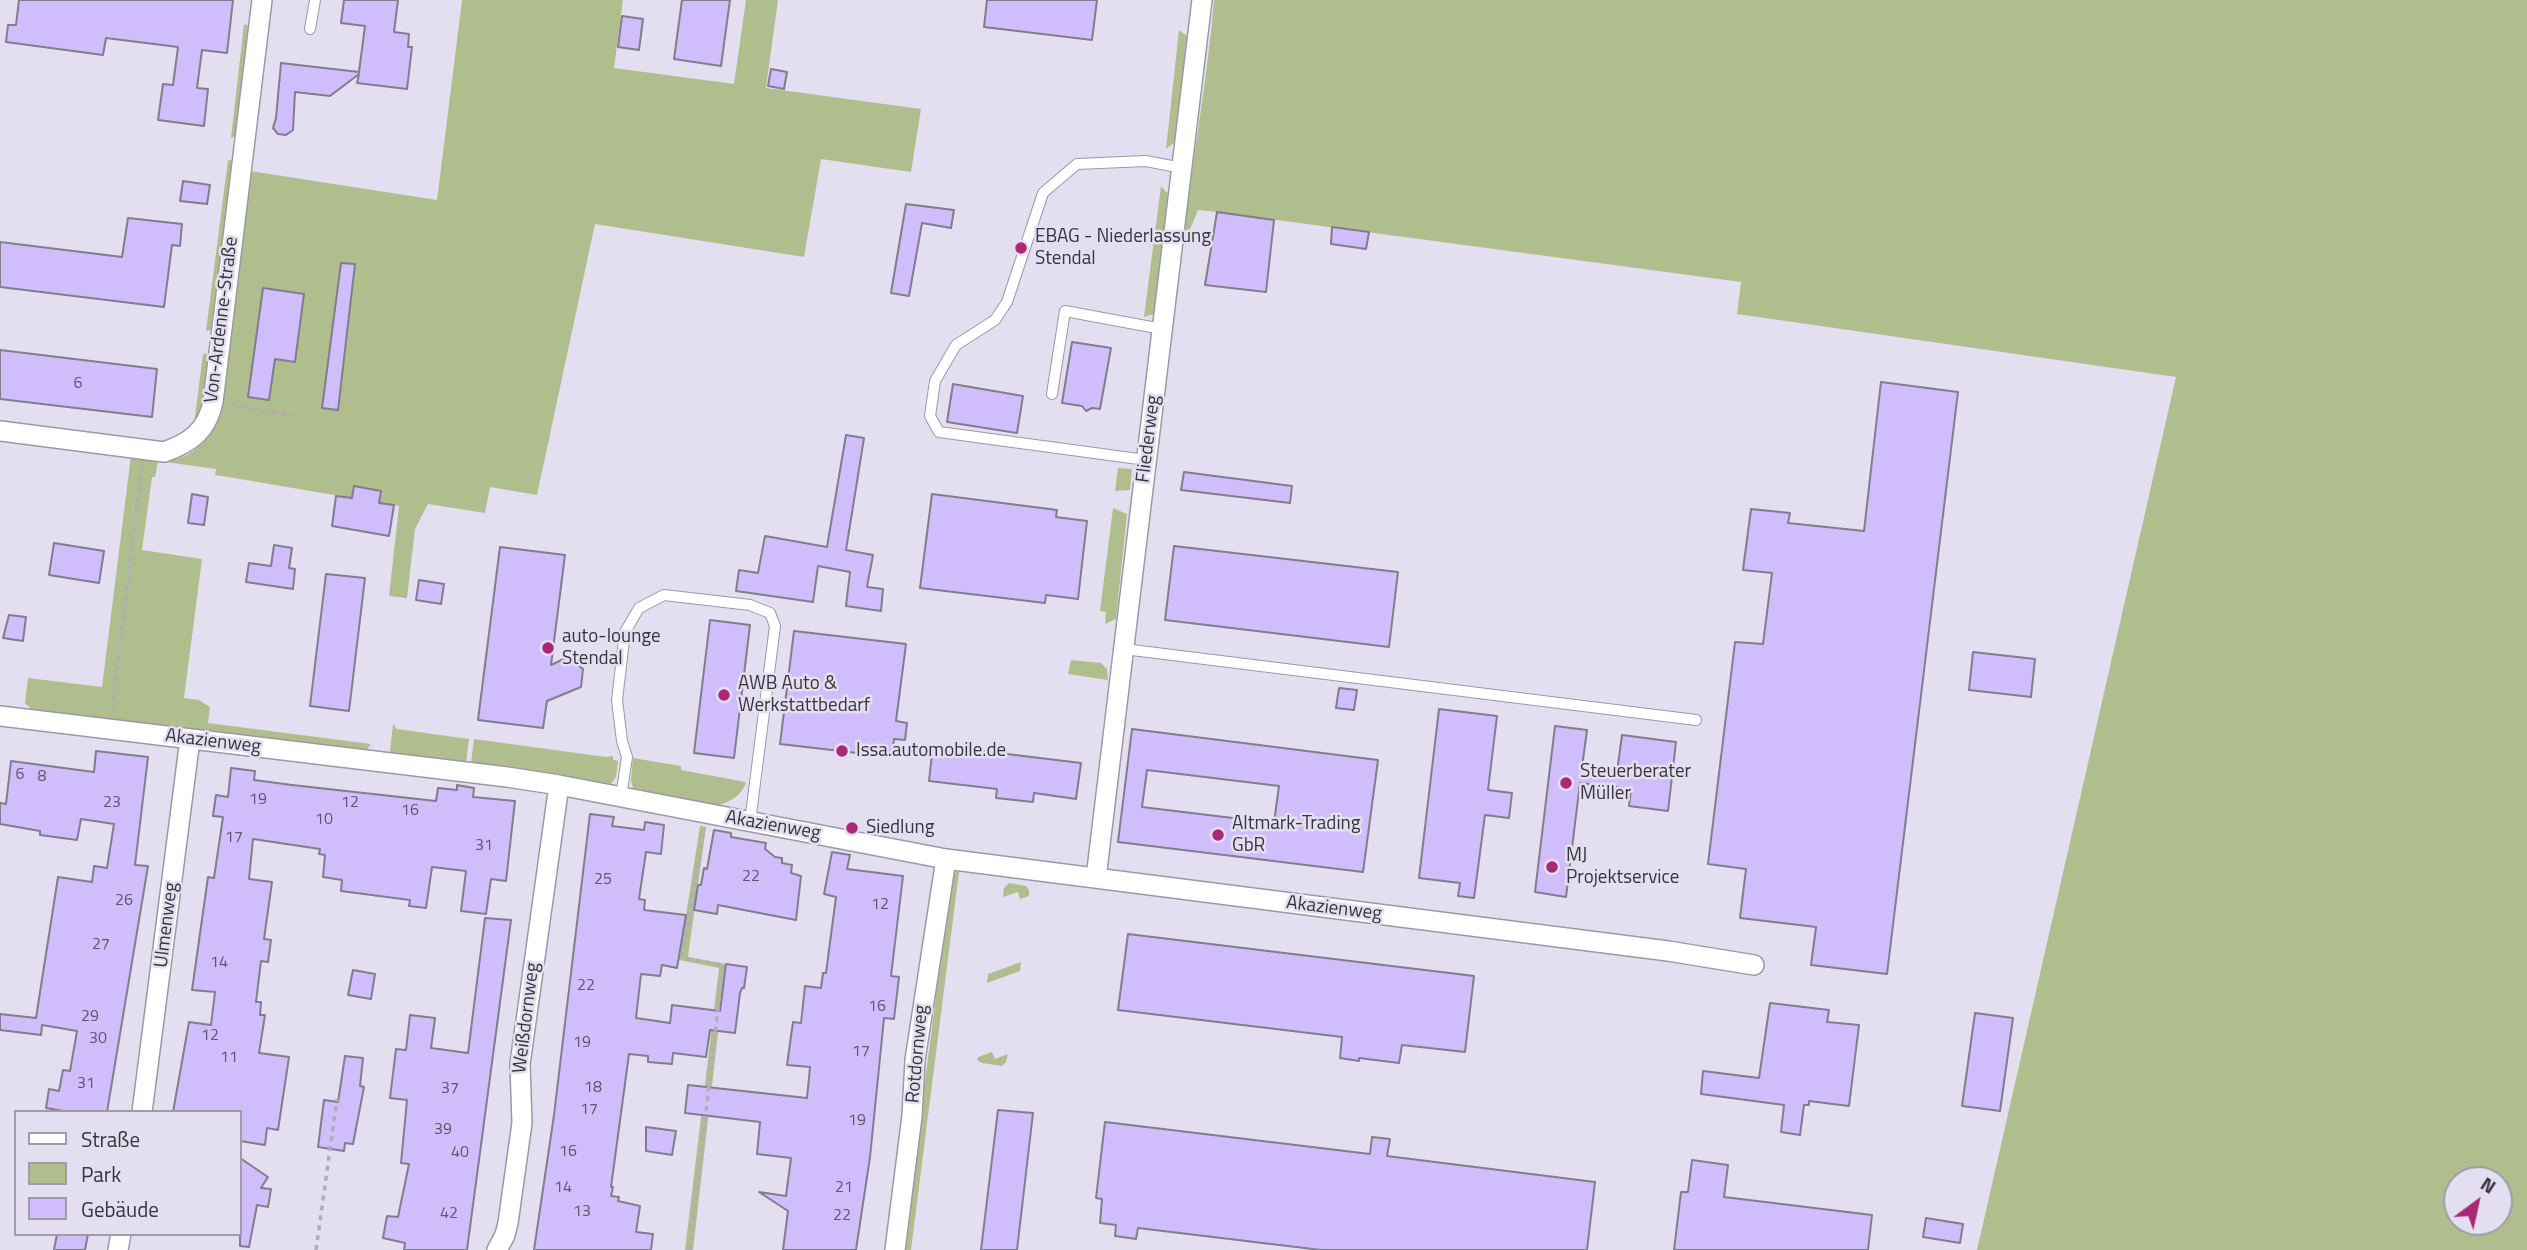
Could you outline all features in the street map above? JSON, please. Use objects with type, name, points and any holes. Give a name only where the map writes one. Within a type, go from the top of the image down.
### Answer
[{"type":"street","name":"Von-Ardenne-Straße","points":[[0,432],[164,452],[181,446],[205,426],[213,402],[262,0]]},
{"type":"street","name":"Fliederweg","points":[[1096,878],[1202,0]]},
{"type":"street","name":"Akazienweg","points":[[0,716],[558,785],[946,859],[1668,951],[1754,965]]},
{"type":"street","name":"Ulmenweg","points":[[142,1110],[190,739]]},
{"type":"street","name":"Weißdornweg","points":[[497,1250],[508,1223],[522,1123],[520,1064],[558,785]]},
{"type":"street","name":"Rotdornweg","points":[[895,1250],[912,1116],[915,1059],[946,859]]},
{"type":"lane","points":[[310,29],[315,0]]},
{"type":"lane","points":[[1146,460],[939,432],[930,416],[936,381],[956,345],[995,320],[1007,302],[1042,193],[1077,164],[1146,161],[1182,168]]},
{"type":"lane","points":[[1052,394],[1065,312],[1162,329]]},
{"type":"lane","points":[[621,797],[627,757],[622,741],[617,700],[625,632],[639,608],[664,595],[750,605],[769,613],[775,626],[750,822]]},
{"type":"lane","points":[[1124,649],[1377,678],[1696,720]]},
{"type":"path","points":[[213,402],[300,417]]},
{"type":"path","points":[[110,729],[144,450]]},
{"type":"path","points":[[690,1250],[723,965],[682,958],[706,814]]},
{"type":"path","points":[[316,1250],[337,1099]]},
{"type":"green space","points":[[462,0],[623,0],[614,68],[734,84],[746,0],[778,0],[766,88],[921,109],[911,172],[821,159],[804,257],[595,224],[537,495],[490,487],[485,513],[428,504],[415,529],[407,598],[389,596],[399,506],[215,475],[216,469],[158,461],[155,477],[152,477],[142,550],[202,559],[184,698],[199,700],[210,707],[208,723],[371,744],[365,752],[33,711],[25,703],[28,678],[102,687],[131,456],[164,460],[183,456],[199,446],[217,423],[250,171],[437,200]]},
{"type":"green space","points":[[1214,0],[2527,0],[2527,1250],[1977,1250],[2176,377],[1737,314],[1741,282],[1217,212],[1198,210],[1182,249]]},
{"type":"green space","points":[[244,24],[251,27],[237,135],[231,138]]},
{"type":"green space","points":[[1179,30],[1187,36],[1175,142],[1166,149]]},
{"type":"green space","points":[[228,160],[234,161],[211,330],[206,331]]},
{"type":"green space","points":[[1161,186],[1168,194],[1154,314],[1144,317]]},
{"type":"green space","points":[[203,354],[209,354],[206,390],[202,408],[194,424]]},
{"type":"green space","points":[[1118,468],[1132,469],[1130,490],[1115,491]]},
{"type":"green space","points":[[1113,508],[1127,514],[1116,619],[1105,624],[1106,612],[1100,611]]},
{"type":"green space","points":[[1071,660],[1101,663],[1107,669],[1108,680],[1068,674]]},
{"type":"green space","points":[[393,724],[397,729],[469,739],[466,763],[394,755],[390,751]]},
{"type":"green space","points":[[474,739],[613,756],[613,760],[618,761],[616,777],[611,784],[471,763]]},
{"type":"green space","points":[[633,758],[681,766],[681,770],[746,782],[735,798],[716,806],[633,788]]},
{"type":"green space","points":[[700,826],[706,827],[688,957],[726,964],[693,1250],[685,1250],[719,968],[679,960]]},
{"type":"green space","points":[[959,872],[911,1250],[903,1250],[923,1105],[918,1098],[919,1087],[925,1081],[936,997],[931,991],[938,975],[944,940],[939,932],[952,878]]},
{"type":"green space","points":[[1009,883],[1026,886],[1029,896],[1020,899],[1018,892],[1003,897],[1004,888]]},
{"type":"green space","points":[[1021,962],[1020,971],[987,983],[988,974]]},
{"type":"green space","points":[[992,1052],[995,1059],[1008,1054],[1002,1066],[977,1060],[978,1057]]},
{"type":"building","points":[[19,0],[233,0],[227,53],[202,50],[197,88],[208,89],[204,126],[158,120],[163,84],[173,85],[178,47],[106,38],[103,55],[6,42],[8,25],[16,25]]},
{"type":"building","points":[[344,0],[398,0],[394,32],[409,34],[408,47],[412,47],[407,89],[357,83],[359,74],[330,96],[295,92],[293,130],[286,135],[278,134],[273,128],[281,63],[359,72],[365,26],[341,23]]},
{"type":"building","points":[[682,0],[730,0],[721,66],[674,59]]},
{"type":"building","points":[[987,0],[1097,0],[1092,40],[984,27]]},
{"type":"building","points":[[622,16],[643,19],[639,50],[618,47]]},
{"type":"building","points":[[771,69],[787,72],[784,89],[768,86]]},
{"type":"building","points":[[183,181],[210,185],[207,204],[180,201]]},
{"type":"building","points":[[906,204],[954,210],[951,228],[922,223],[909,296],[891,293]]},
{"type":"building","points":[[1217,212],[1274,220],[1266,292],[1205,285]]},
{"type":"building","points":[[128,218],[182,224],[180,246],[172,245],[164,307],[0,287],[0,242],[122,257]]},
{"type":"building","points":[[1332,227],[1369,232],[1366,249],[1331,244]]},
{"type":"building","points":[[341,263],[355,264],[338,410],[322,408]]},
{"type":"building","points":[[263,288],[304,294],[295,362],[275,359],[269,400],[248,397]]},
{"type":"building","points":[[1072,342],[1111,348],[1100,409],[1092,408],[1086,411],[1082,406],[1062,403]]},
{"type":"building","points":[[0,350],[157,369],[152,417],[0,399]]},
{"type":"building","points":[[1881,382],[1958,392],[1887,974],[1811,965],[1816,927],[1740,918],[1746,869],[1708,864],[1735,642],[1763,644],[1772,573],[1743,570],[1751,509],[1790,513],[1788,523],[1864,531]]},
{"type":"building","points":[[953,384],[1023,396],[1017,433],[947,422]]},
{"type":"building","points":[[846,435],[864,438],[846,550],[873,555],[867,587],[883,589],[881,611],[846,606],[850,572],[818,566],[813,602],[736,591],[739,570],[758,573],[765,536],[827,547]]},
{"type":"building","points":[[1184,472],[1292,486],[1290,503],[1181,490]]},
{"type":"building","points":[[354,486],[381,491],[379,503],[394,505],[389,536],[332,526],[336,496],[352,498]]},
{"type":"building","points":[[192,494],[208,497],[204,525],[188,523]]},
{"type":"building","points":[[932,494],[1057,510],[1056,517],[1087,521],[1078,599],[1046,595],[1045,603],[920,588]]},
{"type":"building","points":[[54,543],[104,551],[99,583],[49,575]]},
{"type":"building","points":[[274,545],[292,548],[289,568],[295,569],[293,589],[246,582],[249,563],[271,566]]},
{"type":"building","points":[[1174,546],[1398,572],[1389,647],[1165,620]]},
{"type":"building","points":[[500,547],[565,555],[551,665],[568,657],[583,669],[581,687],[547,701],[543,728],[478,720]]},
{"type":"building","points":[[326,574],[365,578],[349,711],[310,706]]},
{"type":"building","points":[[419,580],[444,584],[441,604],[416,600]]},
{"type":"building","points":[[9,615],[26,617],[23,641],[3,638]]},
{"type":"building","points":[[710,620],[750,625],[734,758],[694,753]]},
{"type":"building","points":[[794,631],[906,644],[896,721],[907,723],[905,740],[894,739],[892,757],[780,744]]},
{"type":"building","points":[[1973,652],[2035,659],[2031,697],[1969,690]]},
{"type":"building","points":[[1339,688],[1357,690],[1354,710],[1336,708]]},
{"type":"building","points":[[1439,709],[1497,716],[1488,790],[1512,793],[1509,818],[1485,815],[1474,898],[1458,896],[1460,883],[1419,878]]},
{"type":"building","points":[[1555,726],[1587,730],[1582,767],[1617,772],[1622,735],[1676,742],[1668,811],[1629,806],[1631,789],[1580,783],[1566,897],[1535,892]]},
{"type":"building","points":[[1132,729],[1378,760],[1363,872],[1118,842]],"holes":[[[1147,770],[1279,786],[1274,823],[1142,807]]]},
{"type":"building","points":[[933,745],[1081,763],[1076,799],[1034,793],[1033,802],[996,798],[997,789],[929,781]]},
{"type":"building","points":[[96,751],[148,757],[135,865],[148,866],[107,1110],[58,1110],[46,1108],[49,1089],[59,1091],[63,1070],[70,1071],[77,1031],[42,1025],[41,1035],[0,1030],[0,1014],[36,1018],[58,877],[92,882],[94,866],[107,868],[114,824],[81,819],[77,840],[40,835],[40,831],[0,824],[0,803],[6,804],[11,761],[94,772]]},
{"type":"building","points":[[231,768],[255,771],[254,780],[292,785],[436,801],[438,788],[457,790],[457,785],[474,788],[473,797],[515,801],[506,881],[491,879],[486,914],[461,911],[466,871],[432,867],[426,908],[409,906],[410,900],[341,891],[342,880],[323,877],[325,855],[319,854],[320,849],[253,839],[249,879],[272,882],[264,939],[271,940],[268,962],[261,961],[256,1002],[261,1002],[260,1015],[265,1015],[259,1053],[289,1057],[278,1130],[267,1128],[265,1145],[242,1141],[242,1110],[173,1110],[189,1022],[211,1025],[215,992],[192,990],[208,877],[214,878],[223,817],[213,816],[216,795],[228,797]]},
{"type":"building","points":[[590,814],[614,817],[612,826],[644,830],[645,822],[664,825],[661,854],[646,852],[639,899],[645,900],[644,910],[686,915],[677,968],[662,965],[660,976],[641,974],[636,1018],[670,1023],[672,1005],[720,1011],[726,964],[747,967],[744,988],[740,993],[735,1033],[710,1030],[706,1057],[673,1053],[672,1064],[648,1062],[648,1056],[629,1054],[611,1196],[619,1197],[618,1201],[640,1206],[636,1232],[653,1234],[651,1250],[534,1250],[554,1115]]},
{"type":"building","points":[[714,830],[731,833],[731,837],[766,843],[765,849],[775,857],[782,858],[782,863],[792,865],[791,873],[801,876],[796,920],[718,905],[717,914],[694,910],[698,885],[701,885],[704,868],[707,869]]},
{"type":"building","points":[[832,852],[850,855],[847,869],[903,876],[891,976],[899,977],[894,1019],[884,1018],[870,1157],[856,1250],[783,1250],[788,1211],[759,1192],[786,1196],[791,1158],[757,1154],[760,1122],[685,1113],[688,1085],[807,1098],[810,1067],[787,1065],[793,1022],[801,1023],[805,986],[821,988],[823,973],[826,973],[836,897],[824,894]]},
{"type":"building","points":[[485,918],[511,920],[467,1250],[404,1250],[405,1243],[383,1238],[387,1216],[398,1217],[409,1164],[401,1163],[407,1100],[390,1098],[396,1049],[406,1050],[410,1015],[435,1018],[431,1048],[468,1053]]},
{"type":"building","points":[[1128,934],[1474,976],[1465,1052],[1402,1045],[1399,1063],[1359,1058],[1359,1061],[1340,1058],[1342,1037],[1118,1010]]},
{"type":"building","points":[[353,970],[375,974],[371,999],[348,995]]},
{"type":"building","points":[[1770,1003],[1829,1010],[1827,1022],[1859,1025],[1849,1106],[1809,1101],[1809,1105],[1804,1105],[1800,1135],[1781,1132],[1784,1105],[1701,1094],[1703,1071],[1759,1078]]},
{"type":"building","points":[[1975,1013],[2013,1018],[2000,1111],[1962,1106]]},
{"type":"building","points":[[345,1056],[363,1058],[360,1086],[364,1087],[353,1144],[345,1143],[344,1151],[318,1147],[324,1100],[338,1102]]},
{"type":"building","points":[[998,1110],[1033,1113],[1017,1250],[981,1250]]},
{"type":"building","points":[[1105,1122],[1370,1154],[1372,1137],[1390,1139],[1387,1156],[1595,1182],[1587,1250],[1321,1250],[1138,1228],[1136,1239],[1115,1236],[1116,1225],[1100,1223],[1102,1199],[1096,1198]]},
{"type":"building","points":[[646,1127],[676,1131],[672,1155],[646,1151]]},
{"type":"building","points":[[242,1159],[268,1177],[261,1188],[271,1189],[268,1207],[257,1205],[249,1247],[240,1246]]},
{"type":"building","points":[[1692,1160],[1728,1165],[1724,1197],[1872,1215],[1868,1250],[1674,1250],[1681,1192],[1688,1192]]},
{"type":"building","points":[[1926,1218],[1963,1224],[1960,1243],[1923,1237]]},
{"type":"building","points":[[57,1236],[88,1236],[85,1250],[54,1250]]},
{"type":"place","name":"EBAG - Niederlassung Stendal","points":[[1021,248]]},
{"type":"place","name":"auto-lounge Stendal","points":[[548,648]]},
{"type":"place","name":"AWB Auto & Werkstattbedarf","points":[[724,695]]},
{"type":"place","name":"Issa.automobile.de","points":[[842,751]]},
{"type":"place","name":"Steuerberater Müller","points":[[1566,783]]},
{"type":"place","name":"Siedlung","points":[[852,828]]},
{"type":"place","name":"Altmark-Trading GbR","points":[[1218,835]]},
{"type":"place","name":"MJ Projektservice","points":[[1552,867]]}]
